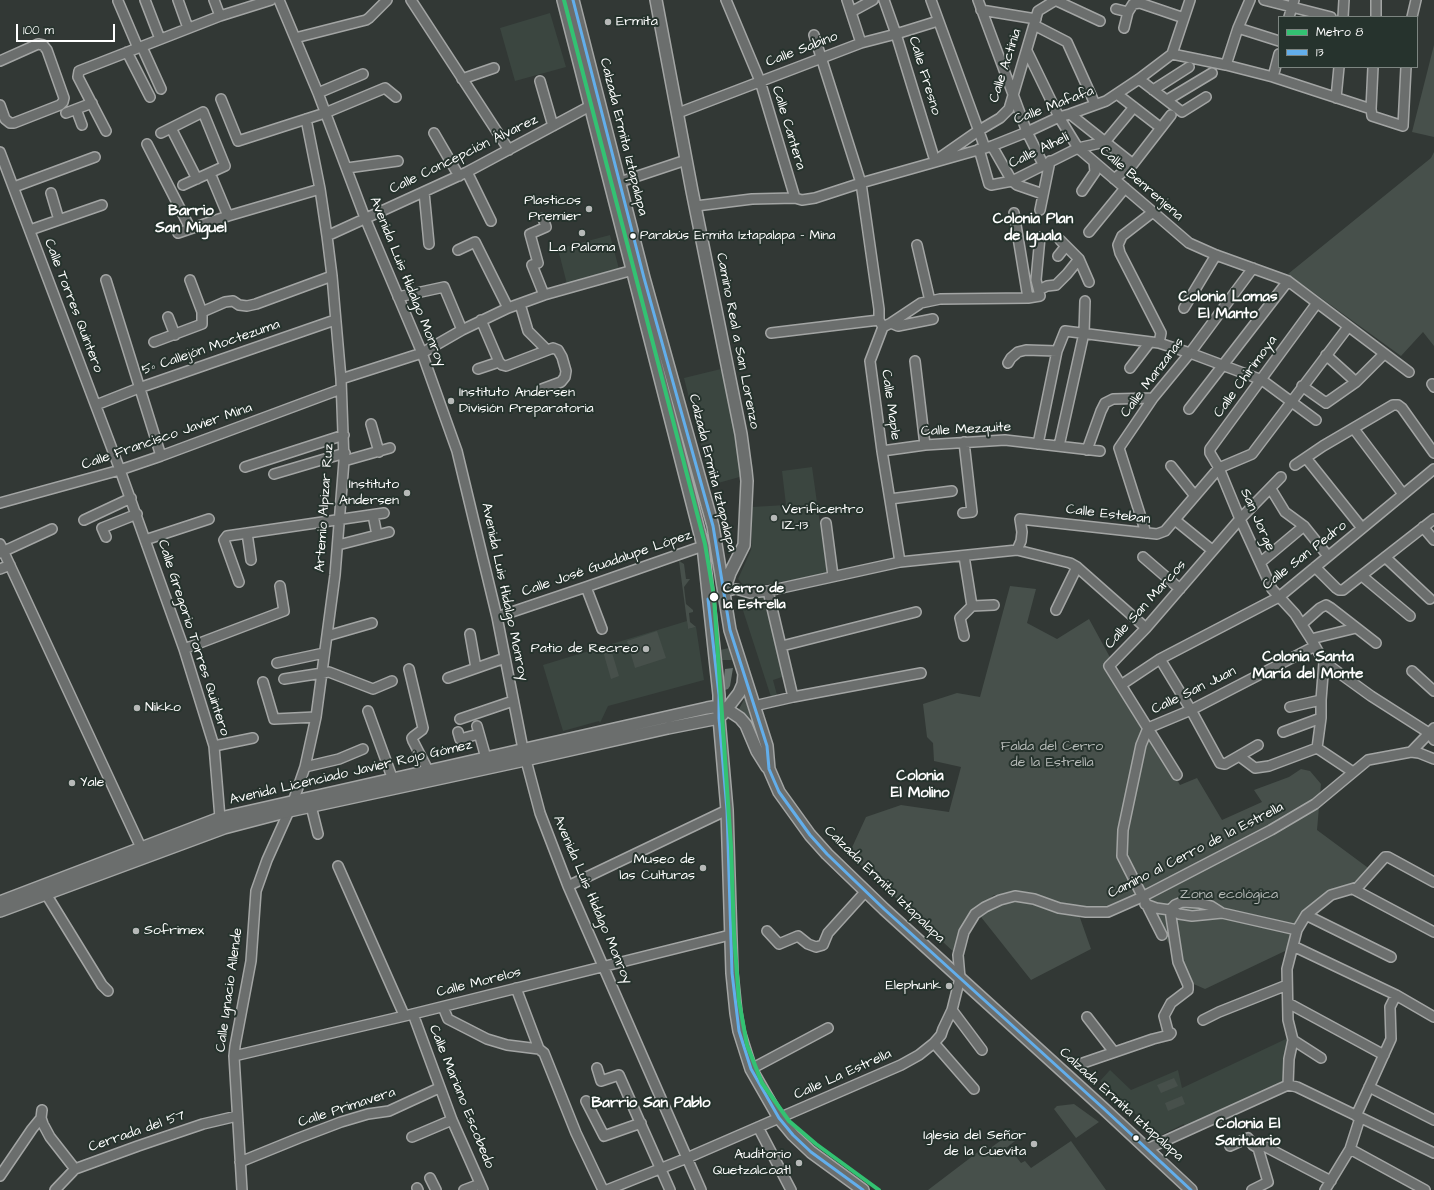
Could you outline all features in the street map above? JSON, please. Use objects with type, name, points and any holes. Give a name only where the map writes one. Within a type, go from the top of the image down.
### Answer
[{"type":"main road","name":"Calzada Ermita Iztapalapa","points":[[563,0],[703,546],[723,708]]},
{"type":"main road","name":"Calzada Ermita Iztapalapa","points":[[573,0],[644,278],[713,526],[730,630],[767,746],[769,769],[779,792],[810,835],[827,854],[960,978],[1104,1108],[1191,1190]]},
{"type":"main road","name":"Camino Real a San Lorenzo","points":[[656,0],[686,160],[741,434],[747,481],[744,545],[730,573],[724,592]]},
{"type":"main road","points":[[743,667],[744,678],[741,689],[723,708],[719,718],[727,810],[730,935],[736,1013],[741,1037],[751,1069],[778,1118],[811,1152],[863,1190]]},
{"type":"main road","points":[[723,708],[736,715],[746,725],[757,751],[769,769]]},
{"type":"main road","name":"Avenida Licenciado Javier Rojo Gómez","points":[[0,911],[46,894],[143,853],[220,818],[292,806],[311,806],[723,708]]},
{"type":"main road","name":"Avenida Licenciado Javier Rojo Gómez","points":[[667,722],[719,718]]},
{"type":"main road","name":"Avenida Licenciado Javier Rojo Gómez","points":[[0,902],[143,853],[292,806],[486,758],[524,755]]},
{"type":"street","points":[[145,0],[160,39]]},
{"type":"street","points":[[178,0],[188,28]]},
{"type":"street","points":[[214,0],[220,16]]},
{"type":"street","points":[[106,131],[78,77],[79,71],[220,16],[271,0]]},
{"type":"street","name":"Avenida Luis Hidalgo Monroy","points":[[279,0],[326,113],[365,218],[422,353],[458,451],[497,617],[524,755],[540,813],[568,886],[605,967],[701,1190]]},
{"type":"street","points":[[295,38],[369,18],[387,0]]},
{"type":"street","points":[[411,0],[509,150]]},
{"type":"street","name":"Calle Cantera","points":[[726,0],[760,82],[795,198]]},
{"type":"street","points":[[847,0],[861,43]]},
{"type":"street","points":[[851,12],[873,0]]},
{"type":"street","name":"Calle Fresno","points":[[884,0],[935,161]]},
{"type":"street","points":[[931,0],[985,148],[1017,185],[1043,194]]},
{"type":"street","points":[[978,0],[980,10],[1026,132],[1047,163],[1040,210]]},
{"type":"street","points":[[1055,0],[1100,21]]},
{"type":"street","name":"Calle Actinia","points":[[935,161],[978,131],[1000,118],[1009,109],[1038,11],[1055,0]]},
{"type":"street","points":[[1190,0],[1172,54],[1226,65],[1273,77],[1371,108]]},
{"type":"street","points":[[1226,65],[1238,28],[1250,0]]},
{"type":"street","points":[[1264,0],[1327,16]]},
{"type":"street","points":[[1343,16],[1344,0]]},
{"type":"street","points":[[1376,0],[1376,16]]},
{"type":"street","points":[[1412,16],[1416,0]]},
{"type":"street","points":[[118,1],[161,89]]},
{"type":"street","points":[[1124,28],[1128,12],[1134,4],[1140,4],[1184,18]]},
{"type":"street","points":[[1116,9],[1128,12]]},
{"type":"street","points":[[980,10],[1035,22],[1067,42],[1096,104]]},
{"type":"street","name":"Calle Sabino","points":[[678,113],[861,43],[938,21]]},
{"type":"street","points":[[1238,28],[1278,41]]},
{"type":"street","name":"Calle Maple","points":[[814,35],[820,58],[861,183],[879,309],[884,323],[870,361],[882,452],[900,562]]},
{"type":"street","points":[[0,61],[38,44],[43,45],[64,98],[60,105],[14,123],[10,123],[5,119],[0,106]]},
{"type":"street","name":"Calle Benrenjena","points":[[1027,51],[1059,117],[1078,148],[1153,212],[1190,243],[1216,255],[1288,280],[1409,372]]},
{"type":"street","points":[[127,52],[150,98]]},
{"type":"street","name":"Calle Mafafa","points":[[696,206],[752,199],[795,198],[802,200],[815,198],[935,161],[985,148],[1059,117],[1106,101],[1172,54]]},
{"type":"street","points":[[1273,77],[1278,58]]},
{"type":"street","points":[[1153,90],[1189,67]]},
{"type":"street","points":[[462,79],[494,68]]},
{"type":"street","points":[[1336,98],[1339,68]]},
{"type":"street","points":[[1373,68],[1372,116],[1403,126],[1406,68]]},
{"type":"street","points":[[1167,100],[1212,73]]},
{"type":"street","points":[[318,93],[363,74]]},
{"type":"street","points":[[1138,79],[1182,112],[1206,97]]},
{"type":"street","points":[[540,81],[553,126]]},
{"type":"street","points":[[221,99],[238,141],[326,113],[385,88],[396,97]]},
{"type":"street","points":[[1117,94],[1162,128]]},
{"type":"street","points":[[66,113],[92,103]]},
{"type":"street","name":"Calle Concepción Álvarez","points":[[327,236],[463,174],[590,106]]},
{"type":"street","points":[[1105,142],[1134,107]]},
{"type":"street","points":[[76,109],[82,125]]},
{"type":"street","points":[[161,133],[203,112],[224,166],[183,185]]},
{"type":"street","points":[[1070,114],[1133,164]]},
{"type":"street","points":[[1114,179],[1133,164],[1171,115]]},
{"type":"street","name":"Artemio Alpizar Ruz","points":[[292,806],[305,767],[316,717],[338,545],[345,457],[341,379],[332,276],[320,189],[306,119]]},
{"type":"street","points":[[171,128],[197,179]]},
{"type":"street","points":[[434,133],[463,174],[491,221]]},
{"type":"street","name":"Calle Alhelí","points":[[985,148],[989,184],[991,185],[1012,181],[1078,148],[1105,142]]},
{"type":"street","points":[[147,144],[190,228]]},
{"type":"street","name":"Calle Torres Quintero","points":[[0,152],[120,470]]},
{"type":"street","points":[[14,188],[96,157]]},
{"type":"street","points":[[620,182],[686,160]]},
{"type":"street","points":[[347,168],[398,161]]},
{"type":"street","points":[[1082,191],[1095,172],[1094,162]]},
{"type":"street","points":[[210,173],[228,216]]},
{"type":"street","points":[[0,180],[9,176]]},
{"type":"street","points":[[1089,232],[1125,188]]},
{"type":"street","points":[[178,233],[228,216],[320,189]]},
{"type":"street","points":[[424,192],[429,244]]},
{"type":"street","points":[[51,193],[59,220]]},
{"type":"street","points":[[30,230],[102,205]]},
{"type":"street","points":[[1130,368],[1155,342],[1161,333],[1120,253],[1118,245],[1122,236],[1153,212]]},
{"type":"street","points":[[1014,213],[1028,298]]},
{"type":"street","points":[[543,218],[546,227],[530,234],[538,263],[532,266],[544,295]]},
{"type":"street","points":[[1039,293],[1036,280],[1040,237]]},
{"type":"street","points":[[458,250],[475,242],[508,308]]},
{"type":"street","points":[[1058,256],[1063,243],[1079,258],[1089,282]]},
{"type":"street","points":[[918,245],[930,301]]},
{"type":"street","points":[[1184,308],[1216,255]]},
{"type":"street","points":[[884,323],[921,303],[940,299],[1028,298],[1039,293],[1047,286],[1056,285],[1067,274],[1079,258]]},
{"type":"street","name":"Calle Manzanas","points":[[1146,533],[1119,448],[1153,398],[1190,353],[1253,268]]},
{"type":"street","points":[[341,379],[422,353],[462,330],[508,308],[544,295],[632,270]]},
{"type":"street","points":[[202,312],[225,302],[233,301],[247,306],[256,304],[332,276]]},
{"type":"street","points":[[106,280],[161,456]]},
{"type":"street","points":[[154,342],[202,324],[202,312],[190,280]]},
{"type":"street","points":[[1189,409],[1288,280]]},
{"type":"street","points":[[398,297],[444,287],[462,330]]},
{"type":"street","points":[[1059,446],[1084,333],[1085,301]]},
{"type":"street","name":"Calle Chirimoya","points":[[1219,468],[1210,453],[1210,449],[1317,303]]},
{"type":"street","points":[[520,304],[528,331],[547,350]]},
{"type":"street","points":[[168,317],[175,335]]},
{"type":"street","points":[[770,332],[884,323],[898,326],[933,319]]},
{"type":"street","name":"5º Callejón Moctezuma","points":[[96,405],[139,388],[335,320]]},
{"type":"street","points":[[482,320],[499,362],[502,365],[506,366],[553,348],[558,350],[562,357],[566,371],[565,376],[561,382],[542,389]]},
{"type":"street","points":[[1219,468],[1252,454],[1348,326]]},
{"type":"street","points":[[1038,444],[1057,350],[1065,331],[1155,342],[1224,365],[1262,380],[1316,420]]},
{"type":"street","points":[[1008,363],[1018,352],[1026,350],[1057,350]]},
{"type":"street","points":[[1302,386],[1326,403],[1356,382],[1384,354]]},
{"type":"street","points":[[1326,355],[1356,382]]},
{"type":"street","points":[[915,361],[925,445]]},
{"type":"street","points":[[478,369],[499,362]]},
{"type":"street","name":"Calle Francisco Javier Mina","points":[[0,503],[120,470],[341,390]]},
{"type":"street","points":[[1087,450],[1105,403],[1113,399],[1153,398]]},
{"type":"street","points":[[1296,465],[1393,405],[1398,405],[1402,408],[1434,453]]},
{"type":"street","points":[[371,424],[379,452]]},
{"type":"street","points":[[1354,429],[1403,494]]},
{"type":"street","points":[[245,467],[344,435]]},
{"type":"street","name":"Calle Mezquite","points":[[882,452],[925,445],[1005,440],[1100,451]]},
{"type":"street","points":[[963,513],[972,512],[964,442]]},
{"type":"street","points":[[274,474],[345,457],[379,452],[390,448]]},
{"type":"street","points":[[1306,458],[1362,528]]},
{"type":"street","points":[[1171,466],[1195,496]]},
{"type":"street","name":"Calle Esteban","points":[[1017,550],[1021,541],[1022,532],[1020,519],[1161,534],[1175,520],[1219,468]]},
{"type":"street","name":"San Jorge","points":[[1219,468],[1240,519],[1272,588],[1295,614],[1324,662]]},
{"type":"street","name":"Calle Gregorio Torres Quintero","points":[[120,470],[184,649],[214,746],[220,818]]},
{"type":"street","points":[[1431,472],[1434,482]]},
{"type":"street","name":"Calle San Pedro","points":[[1121,684],[1160,659],[1279,597],[1431,472]]},
{"type":"street","name":"Calle San Marcos","points":[[1177,775],[1109,666],[1146,628],[1240,519],[1281,477]]},
{"type":"street","points":[[1270,489],[1285,512],[1304,526],[1328,556]]},
{"type":"street","points":[[890,499],[952,491]]},
{"type":"street","points":[[84,520],[131,498]]},
{"type":"street","points":[[239,582],[224,540],[226,536],[384,513]]},
{"type":"street","points":[[106,537],[102,528],[137,514]]},
{"type":"street","points":[[373,515],[377,535]]},
{"type":"street","points":[[145,540],[209,519]]},
{"type":"street","points":[[1315,567],[1339,590],[1343,590],[1434,519]]},
{"type":"street","points":[[1175,520],[1212,550]]},
{"type":"street","points":[[826,523],[833,576]]},
{"type":"street","points":[[1261,562],[1304,526]]},
{"type":"street","points":[[1423,528],[1434,540]]},
{"type":"street","points":[[52,529],[1,550],[10,565],[143,853]]},
{"type":"street","points":[[338,545],[389,532]]},
{"type":"street","points":[[247,533],[252,560]]},
{"type":"street","name":"Calle José Guadalupe López","points":[[497,617],[703,546]]},
{"type":"street","points":[[724,592],[736,589],[750,593],[768,591],[900,562],[1017,550],[1070,563],[1077,567],[1146,628]]},
{"type":"street","points":[[964,556],[972,606]]},
{"type":"street","points":[[1143,557],[1180,589]]},
{"type":"street","points":[[1385,557],[1430,599]]},
{"type":"street","points":[[0,569],[10,565]]},
{"type":"street","points":[[1056,610],[1077,567]]},
{"type":"street","points":[[1362,576],[1410,616]]},
{"type":"street","points":[[184,649],[284,611],[280,586]]},
{"type":"street","points":[[586,587],[602,629]]},
{"type":"street","points":[[768,591],[793,697]]},
{"type":"street","points":[[964,636],[960,618],[972,606],[994,605]]},
{"type":"street","points":[[1302,624],[1320,608],[1326,605],[1376,643]]},
{"type":"street","points":[[782,646],[916,612]]},
{"type":"street","points":[[327,636],[372,623]]},
{"type":"street","name":"Calle San Juan","points":[[1148,728],[1191,710],[1313,642],[1356,628]]},
{"type":"street","points":[[470,634],[476,668]]},
{"type":"street","points":[[277,663],[324,653]]},
{"type":"street","points":[[448,678],[505,658]]},
{"type":"street","points":[[1160,659],[1191,710],[1220,763],[1225,764],[1258,745]]},
{"type":"street","points":[[1317,748],[1321,718],[1324,662]]},
{"type":"street","points":[[1324,662],[1371,696],[1432,734],[1411,752]]},
{"type":"street","points":[[409,669],[423,728],[412,738],[429,772]]},
{"type":"street","points":[[1412,671],[1434,691]]},
{"type":"street","points":[[284,679],[329,672],[373,689],[392,681]]},
{"type":"street","points":[[754,706],[793,697],[921,673]]},
{"type":"street","points":[[263,682],[274,719],[316,717]]},
{"type":"street","points":[[1290,707],[1321,700]]},
{"type":"street","points":[[460,719],[513,701]]},
{"type":"street","points":[[368,711],[393,780]]},
{"type":"street","points":[[1284,732],[1321,718]]},
{"type":"street","points":[[1148,728],[1141,745],[1123,830],[1122,856],[1162,935]]},
{"type":"street","points":[[458,732],[460,739],[478,730],[486,758]]},
{"type":"street","points":[[214,746],[253,738]]},
{"type":"street","points":[[1239,756],[1255,768],[1269,766],[1317,748]]},
{"type":"street","points":[[1317,748],[1353,772]]},
{"type":"street","points":[[305,767],[339,759],[363,749]]},
{"type":"street","name":"Camino al Cerro de la Estrella","points":[[960,978],[958,955],[964,932],[975,914],[985,907],[1000,900],[1015,896],[1034,899],[1059,908],[1086,912],[1108,912],[1144,900],[1271,830],[1315,804],[1368,760],[1411,752],[1419,753],[1434,759]]},
{"type":"street","name":"Calle Ignacio Allende","points":[[242,1190],[234,1056],[252,961],[256,891],[266,860],[292,806]]},
{"type":"street","points":[[311,806],[318,834]]},
{"type":"street","points":[[568,886],[727,810]]},
{"type":"street","points":[[1288,1085],[1289,1059],[1293,1040],[1288,1020],[1287,969],[1297,930],[1306,915],[1331,895],[1358,887],[1385,857],[1388,857],[1434,882]]},
{"type":"street","name":"Calle Mariano Escobedo","points":[[338,866],[374,948],[409,1015],[452,1120],[482,1187]]},
{"type":"street","points":[[1353,889],[1434,932]]},
{"type":"street","points":[[767,931],[780,944],[798,936],[808,944],[816,947],[823,945],[828,933],[866,891]]},
{"type":"street","points":[[46,894],[102,985],[108,991]]},
{"type":"street","points":[[1144,900],[1156,908],[1170,910],[1178,914],[1192,916],[1222,913],[1297,930]]},
{"type":"street","points":[[1170,910],[1175,905],[1182,902],[1199,903],[1211,906],[1222,913]]},
{"type":"street","points":[[1083,1063],[1170,1034],[1164,1016],[1171,1003],[1188,990],[1188,985],[1178,962],[1170,910]]},
{"type":"street","points":[[1306,915],[1391,957]]},
{"type":"street","name":"Calle Morelos","points":[[234,1056],[443,1007],[730,935]]},
{"type":"street","points":[[1293,946],[1396,995],[1434,1017]]},
{"type":"street","name":"Calle La Estrella","points":[[606,1190],[687,1158],[902,1064],[918,1055],[934,1043],[941,1035],[952,1010],[960,978]]},
{"type":"street","points":[[1203,1020],[1218,1012],[1287,985]]},
{"type":"street","points":[[516,988],[539,1049],[544,1053],[576,1133],[603,1190]]},
{"type":"street","points":[[1325,1190],[1350,1149],[1358,1117],[1369,1087],[1391,1039],[1390,1007],[1396,995]]},
{"type":"street","points":[[1288,1003],[1384,1055]]},
{"type":"street","points":[[443,1007],[448,1019],[487,1039],[507,1045],[539,1049]]},
{"type":"street","points":[[952,1010],[982,1050]]},
{"type":"street","points":[[1087,1017],[1114,1052]]},
{"type":"street","points":[[751,1069],[828,1028]]},
{"type":"street","points":[[1293,1040],[1321,1058]]},
{"type":"street","points":[[934,1043],[974,1089]]},
{"type":"street","points":[[597,1068],[601,1081],[620,1075],[670,1190]]},
{"type":"street","points":[[1147,1149],[1288,1085],[1297,1087],[1434,1153]]},
{"type":"street","points":[[1369,1087],[1434,1120]]},
{"type":"street","name":"Calle Primavera","points":[[240,1162],[342,1122],[368,1114],[389,1111],[440,1088]]},
{"type":"street","points":[[586,1101],[604,1136],[641,1123]]},
{"type":"street","points":[[0,1176],[42,1114],[50,1137],[75,1169]]},
{"type":"street","name":"Cerrada del 57","points":[[55,1190],[75,1169],[203,1124],[237,1116]]},
{"type":"street","points":[[412,1138],[452,1120]]},
{"type":"street","points":[[758,1127],[791,1190]]},
{"type":"street","points":[[1230,1146],[1248,1138],[1252,1145],[1258,1148],[1264,1146],[1331,1181]]},
{"type":"street","points":[[1252,1190],[1268,1182],[1258,1148]]},
{"type":"street","points":[[1350,1149],[1425,1190]]},
{"type":"street","points":[[430,1178],[436,1190]]},
{"type":"street","points":[[464,1190],[482,1187]]},
{"type":"shaded area","points":[[550,13],[566,67],[515,81],[500,28]]},
{"type":"shaded area","points":[[610,235],[619,269],[567,284],[558,249]]},
{"type":"shaded area","points":[[725,368],[743,476],[711,485],[684,378]]},
{"type":"shaded area","points":[[812,467],[827,574],[746,588],[738,579],[751,550],[752,507],[786,505],[782,471]]},
{"type":"shaded area","points":[[766,594],[785,676],[773,680],[777,695],[771,697],[740,601]]},
{"type":"shaded area","points":[[687,621],[688,629],[696,627],[704,680],[608,706],[600,723],[599,721],[563,731],[543,665]]},
{"type":"shaded area","points":[[733,668],[730,686],[725,690],[723,685],[725,669]]},
{"type":"shaded area","points":[[1288,1038],[1282,1085],[1186,1129],[1184,1124],[1159,1136],[1100,1081],[1110,1070],[1131,1090],[1178,1070],[1182,1088]]},
{"type":"green space","points":[[1434,45],[1434,137],[1412,132]]},
{"type":"green space","points":[[1434,152],[1434,346],[1423,332],[1401,356],[1288,274],[1431,158]]},
{"type":"green space","points":[[679,561],[684,564],[686,579],[690,579],[684,587],[686,604],[693,610],[693,612],[689,613],[690,622],[696,627],[688,629]]},
{"type":"green space","name":"Falda del Cerro de la Estrella","points":[[1010,586],[1036,589],[1027,623],[1057,639],[1089,619],[1180,785],[1197,778],[1222,820],[1262,802],[1254,790],[1289,777],[1301,769],[1310,771],[1321,784],[1317,830],[1371,870],[1357,884],[1304,911],[1285,951],[1205,989],[1189,982],[1143,895],[1112,910],[1061,906],[1032,893],[994,895],[972,913],[958,956],[849,854],[866,817],[901,805],[949,812],[961,767],[934,761],[933,743],[927,737],[923,704],[957,693],[980,697]]},
{"type":"green space","name":"Patio de Recreo","points":[[657,631],[666,658],[635,668],[627,641]]},
{"type":"green space","points":[[610,646],[619,676],[611,679],[602,648]]},
{"type":"green space","points":[[729,648],[732,660],[721,660],[720,650]]},
{"type":"green space","points":[[745,698],[753,726],[739,709]]},
{"type":"green space","points":[[1027,901],[1079,915],[1091,949],[1031,980],[981,917],[992,908],[1006,902]]},
{"type":"green space","points":[[1174,1078],[1178,1086],[1161,1093],[1157,1085]]},
{"type":"green space","points":[[1182,1096],[1185,1104],[1168,1111],[1165,1103]]},
{"type":"green space","points":[[1074,1104],[1099,1122],[1076,1138],[1054,1109],[1057,1106]]},
{"type":"green space","points":[[1015,1130],[1020,1137],[1006,1148],[1011,1156],[1014,1154],[1021,1163],[1025,1161],[1031,1168],[1071,1141],[1106,1190],[928,1190],[978,1152],[981,1155]]},
{"type":"metro line","name":"8","points":[[564,0],[705,544],[714,597],[731,847],[734,934],[739,1001],[747,1045],[762,1083],[789,1121],[816,1144],[879,1190]]},
{"type":"transit line","name":"13","points":[[573,0],[644,278],[713,526],[730,630],[767,746],[769,769],[779,792],[810,835],[827,854],[884,909],[1191,1190]]},
{"type":"transit line","name":"13","points":[[708,599],[719,695],[719,718],[727,810],[732,973],[739,1031],[751,1069],[779,1118],[793,1135],[811,1152],[863,1190]]},
{"type":"place","name":"Ermita","points":[[608,22]]},
{"type":"place","name":"Plasticos Premier","points":[[589,209]]},
{"type":"place","name":"La Paloma","points":[[582,233]]},
{"type":"place","name":"Parabús Ermita Iztapalapa - Mina","points":[[633,236]]},
{"type":"place","name":"Instituto Andersen División Preparatoria","points":[[451,401]]},
{"type":"place","name":"Instituto Andersen","points":[[407,493]]},
{"type":"place","name":"Verificentro IZ-13","points":[[774,518]]},
{"type":"place","name":"Cerro de la Estrella","points":[[714,597]]},
{"type":"place","name":"Patio de Recreo","points":[[646,649]]},
{"type":"place","name":"Nikko","points":[[137,708]]},
{"type":"place","name":"Yale","points":[[72,783]]},
{"type":"place","name":"Museo de las Culturas","points":[[703,868]]},
{"type":"place","name":"Sofrimex","points":[[136,931]]},
{"type":"place","name":"Elephunk","points":[[949,986]]},
{"type":"place","name":"Iglesia del Señor de la Cuevita","points":[[1034,1144]]},
{"type":"place","name":"Auditorio Quetzalcoatl","points":[[799,1163]]},
{"type":"district","name":"Barrio San Miguel","points":[[191,220]]},
{"type":"district","name":"Colonia Plan de Iguala","points":[[1033,228]]},
{"type":"district","name":"Colonia Lomas El Manto","points":[[1228,306]]},
{"type":"district","name":"Colonia Santa María del Monte","points":[[1308,666]]},
{"type":"district","name":"Colonia El Molino","points":[[920,786]]},
{"type":"district","name":"Barrio San Pablo","points":[[651,1104]]},
{"type":"district","name":"Colonia El Santuario","points":[[1248,1134]]},
{"type":"park label","name":"Zona ecológica","points":[[1229,895]]}]
